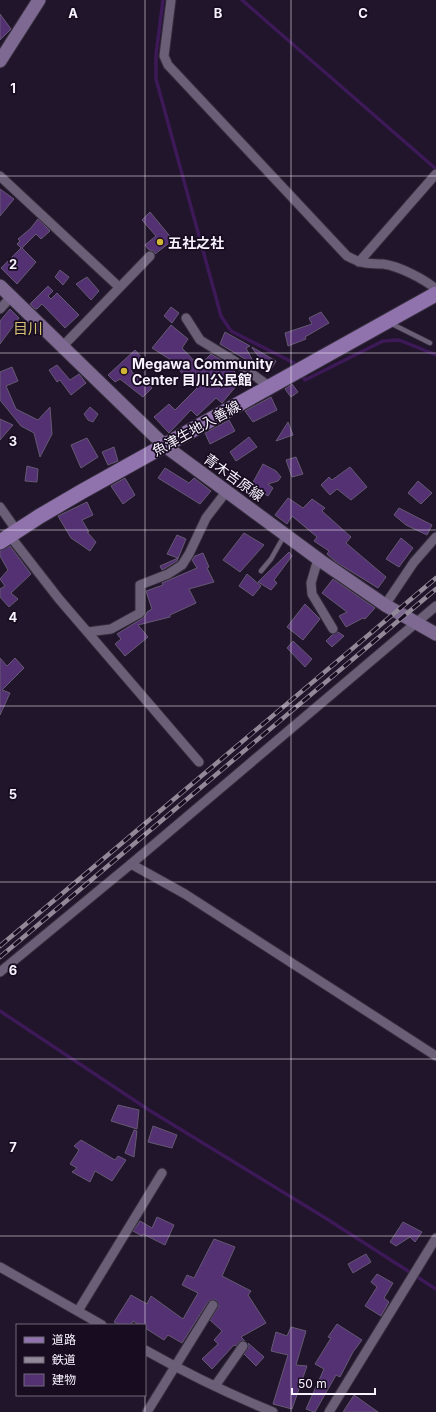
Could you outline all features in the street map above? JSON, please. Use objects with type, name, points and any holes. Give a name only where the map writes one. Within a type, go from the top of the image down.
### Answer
[{"type":"main road","points":[[0,61],[39,0]]},
{"type":"main road","name":"青木吉原線","points":[[0,286],[165,446],[318,559],[385,605],[436,634]]},
{"type":"main road","name":"魚津生地入善線","points":[[9,536],[81,492],[436,294]]},
{"type":"street","points":[[171,0],[164,56],[168,65],[347,256],[359,262],[384,264],[405,271],[436,289]]},
{"type":"street","points":[[359,262],[436,174]]},
{"type":"street","points":[[0,176],[119,287]]},
{"type":"street","points":[[62,347],[150,256]]},
{"type":"street","points":[[0,309],[11,297]]},
{"type":"street","points":[[186,318],[200,340],[233,360],[270,387]]},
{"type":"street","points":[[88,632],[111,629],[140,613],[140,585],[168,574],[182,566],[206,518],[226,492]]},
{"type":"street","points":[[0,507],[9,536],[59,598],[199,762]]},
{"type":"street","points":[[385,605],[414,562],[436,537]]},
{"type":"street","points":[[318,559],[311,583],[312,594],[333,628]]},
{"type":"street","points":[[0,972],[436,606]]},
{"type":"street","points":[[130,864],[186,894],[436,1056]]},
{"type":"street","points":[[78,1311],[162,1173]]},
{"type":"street","points":[[329,1412],[436,1238]]},
{"type":"street","points":[[0,1267],[100,1324]]},
{"type":"street","points":[[146,1412],[213,1305]]},
{"type":"street","points":[[215,1386],[243,1346]]},
{"type":"street","points":[[146,1351],[175,1367],[243,1400],[273,1412]]},
{"type":"lane","points":[[386,322],[430,343]]},
{"type":"lane","points":[[261,571],[271,559],[285,534]]},
{"type":"building","points":[[0,14],[11,29],[0,40]]},
{"type":"building","points":[[0,189],[14,199],[0,216]]},
{"type":"building","points":[[150,212],[173,240],[155,254],[154,251],[149,250],[145,245],[156,236],[142,220]]},
{"type":"building","points":[[38,219],[50,231],[41,239],[36,234],[22,248],[36,262],[17,284],[1,268],[21,248],[17,244],[20,241],[18,239],[30,229]]},
{"type":"building","points":[[60,270],[69,277],[63,285],[55,277]]},
{"type":"building","points":[[87,277],[99,291],[91,300],[76,284]]},
{"type":"building","points":[[48,286],[53,291],[48,296],[51,299],[57,293],[79,315],[65,328],[42,304],[35,309],[30,304]]},
{"type":"building","points":[[171,307],[179,313],[172,323],[164,316]]},
{"type":"building","points":[[10,309],[19,318],[0,344],[0,321]]},
{"type":"building","points":[[321,312],[329,323],[305,337],[306,339],[288,346],[285,333],[312,324],[309,318]]},
{"type":"building","points":[[171,325],[188,339],[182,348],[199,366],[211,354],[225,362],[242,379],[222,403],[216,398],[197,416],[191,410],[169,433],[154,417],[169,404],[175,410],[197,388],[179,370],[182,367],[152,348]]},
{"type":"building","points":[[225,332],[250,346],[246,348],[255,365],[220,344]]},
{"type":"building","points":[[252,348],[276,361],[270,371]]},
{"type":"building","points":[[135,350],[142,358],[142,362],[131,371],[144,384],[147,381],[152,388],[143,397],[120,379],[115,382],[108,375]]},
{"type":"building","points":[[57,365],[70,380],[79,374],[86,383],[71,395],[60,380],[57,382],[49,370]]},
{"type":"building","points":[[12,367],[18,381],[6,386],[16,409],[38,420],[50,407],[52,434],[40,457],[34,433],[21,426],[0,400],[0,372]]},
{"type":"building","points":[[292,384],[298,392],[291,397],[285,389]]},
{"type":"building","points":[[271,397],[277,410],[253,422],[245,411]]},
{"type":"building","points":[[90,407],[98,414],[93,422],[88,420],[84,414]]},
{"type":"building","points":[[0,419],[13,425],[0,440]]},
{"type":"building","points":[[229,420],[235,431],[210,444],[205,433]]},
{"type":"building","points":[[288,422],[293,435],[276,441]]},
{"type":"building","points":[[249,437],[257,447],[236,461],[230,452]]},
{"type":"building","points":[[87,438],[98,457],[81,468],[71,445]]},
{"type":"building","points":[[114,447],[118,461],[108,465],[102,452]]},
{"type":"building","points":[[296,457],[303,474],[292,477],[286,460]]},
{"type":"building","points":[[263,464],[276,471],[281,477],[278,481],[268,484],[273,488],[268,496],[251,486]]},
{"type":"building","points":[[27,466],[38,469],[37,482],[25,481]]},
{"type":"building","points":[[350,467],[367,487],[351,500],[337,489],[330,495],[321,485],[329,477],[332,480]]},
{"type":"building","points":[[165,468],[189,483],[194,478],[211,491],[200,504],[158,478]]},
{"type":"building","points":[[125,478],[135,495],[123,504],[111,486]]},
{"type":"building","points":[[418,481],[432,493],[421,504],[408,493]]},
{"type":"building","points":[[288,498],[303,508],[312,499],[325,508],[322,511],[351,537],[346,543],[386,577],[378,588],[336,562],[327,554],[329,551],[314,541],[317,537],[292,516],[287,524],[275,515]]},
{"type":"building","points":[[87,502],[93,515],[82,520],[89,532],[87,532],[96,542],[90,551],[71,538],[58,516]]},
{"type":"building","points":[[399,508],[432,525],[427,535],[406,525],[394,515]]},
{"type":"building","points":[[244,533],[264,545],[240,572],[223,560]]},
{"type":"building","points":[[177,535],[186,539],[177,561],[162,570],[160,566],[178,558],[167,554]]},
{"type":"building","points":[[401,538],[413,548],[399,567],[386,559]]},
{"type":"building","points":[[10,546],[31,574],[11,593],[18,599],[9,607],[0,597],[0,589],[5,586],[0,579],[8,570],[0,556],[0,551]]},
{"type":"building","points":[[289,552],[292,556],[274,580],[277,583],[271,590],[258,582]]},
{"type":"building","points":[[203,553],[209,567],[207,568],[214,582],[189,589],[196,603],[170,615],[170,617],[138,625],[148,637],[125,656],[115,644],[121,639],[117,634],[143,618],[147,612],[152,609],[146,591],[163,585],[162,583],[197,568],[192,560],[195,556]]},
{"type":"building","points":[[247,574],[261,586],[253,596],[239,586]]},
{"type":"building","points":[[333,579],[375,608],[365,619],[363,618],[346,627],[339,616],[347,612],[322,593]]},
{"type":"building","points":[[305,604],[320,619],[303,640],[287,627]]},
{"type":"building","points":[[338,632],[344,636],[332,647],[326,641]]},
{"type":"building","points":[[293,641],[312,659],[305,667],[287,648]]},
{"type":"building","points":[[0,658],[7,666],[15,658],[24,668],[2,690],[10,693],[0,715]]},
{"type":"building","points":[[118,1105],[139,1110],[137,1129],[111,1121]]},
{"type":"building","points":[[153,1126],[177,1135],[172,1148],[148,1142]]},
{"type":"building","points":[[134,1130],[137,1131],[134,1157],[125,1153]]},
{"type":"building","points":[[81,1140],[115,1160],[118,1156],[126,1160],[112,1181],[95,1171],[90,1182],[72,1172],[77,1168],[70,1164],[79,1150],[74,1146]]},
{"type":"building","points":[[157,1217],[174,1225],[165,1245],[143,1234],[142,1236],[133,1231],[140,1221],[152,1228]]},
{"type":"building","points":[[403,1222],[422,1232],[415,1242],[410,1237],[396,1246],[390,1242]]},
{"type":"building","points":[[214,1239],[235,1247],[222,1276],[251,1291],[248,1295],[266,1323],[241,1337],[245,1341],[240,1341],[236,1346],[234,1345],[212,1369],[202,1359],[218,1344],[214,1340],[222,1331],[210,1320],[219,1306],[216,1300],[211,1300],[208,1302],[182,1343],[168,1335],[164,1340],[146,1329],[146,1324],[138,1324],[133,1321],[132,1324],[118,1324],[114,1322],[131,1295],[147,1304],[151,1296],[183,1319],[198,1293],[182,1285],[187,1275],[194,1278]]},
{"type":"building","points":[[366,1254],[371,1262],[353,1273],[348,1264]]},
{"type":"building","points":[[377,1274],[393,1283],[384,1298],[389,1302],[381,1316],[365,1306],[377,1287],[371,1282]]},
{"type":"building","points":[[337,1324],[362,1340],[353,1352],[340,1377],[336,1375],[314,1412],[306,1409],[324,1369],[315,1364],[331,1338],[328,1337]]},
{"type":"building","points":[[291,1327],[306,1331],[296,1365],[307,1366],[292,1409],[273,1404],[288,1355],[271,1351],[276,1332],[287,1336]]},
{"type":"building","points":[[248,1343],[264,1357],[256,1366],[244,1354],[249,1347]]},
{"type":"building","points":[[354,1395],[378,1412],[343,1412]]},
{"type":"waterway","points":[[163,0],[156,55],[156,79],[221,316],[231,331],[296,364],[298,367]]},
{"type":"waterway","points":[[242,0],[436,169]]},
{"type":"waterway","points":[[301,374],[305,380],[383,341],[399,340],[436,355]]},
{"type":"waterway","points":[[0,1011],[149,1110],[327,1219],[436,1289]]},
{"type":"railway","points":[[0,946],[436,578]]},
{"type":"railway","points":[[0,957],[436,589]]},
{"type":"place","name":"五社之社","points":[[160,242]]},
{"type":"place","name":"Megawa Community Center 目川公民館","points":[[124,371]]},
{"type":"district","name":"目川","points":[[28,328]]}]
